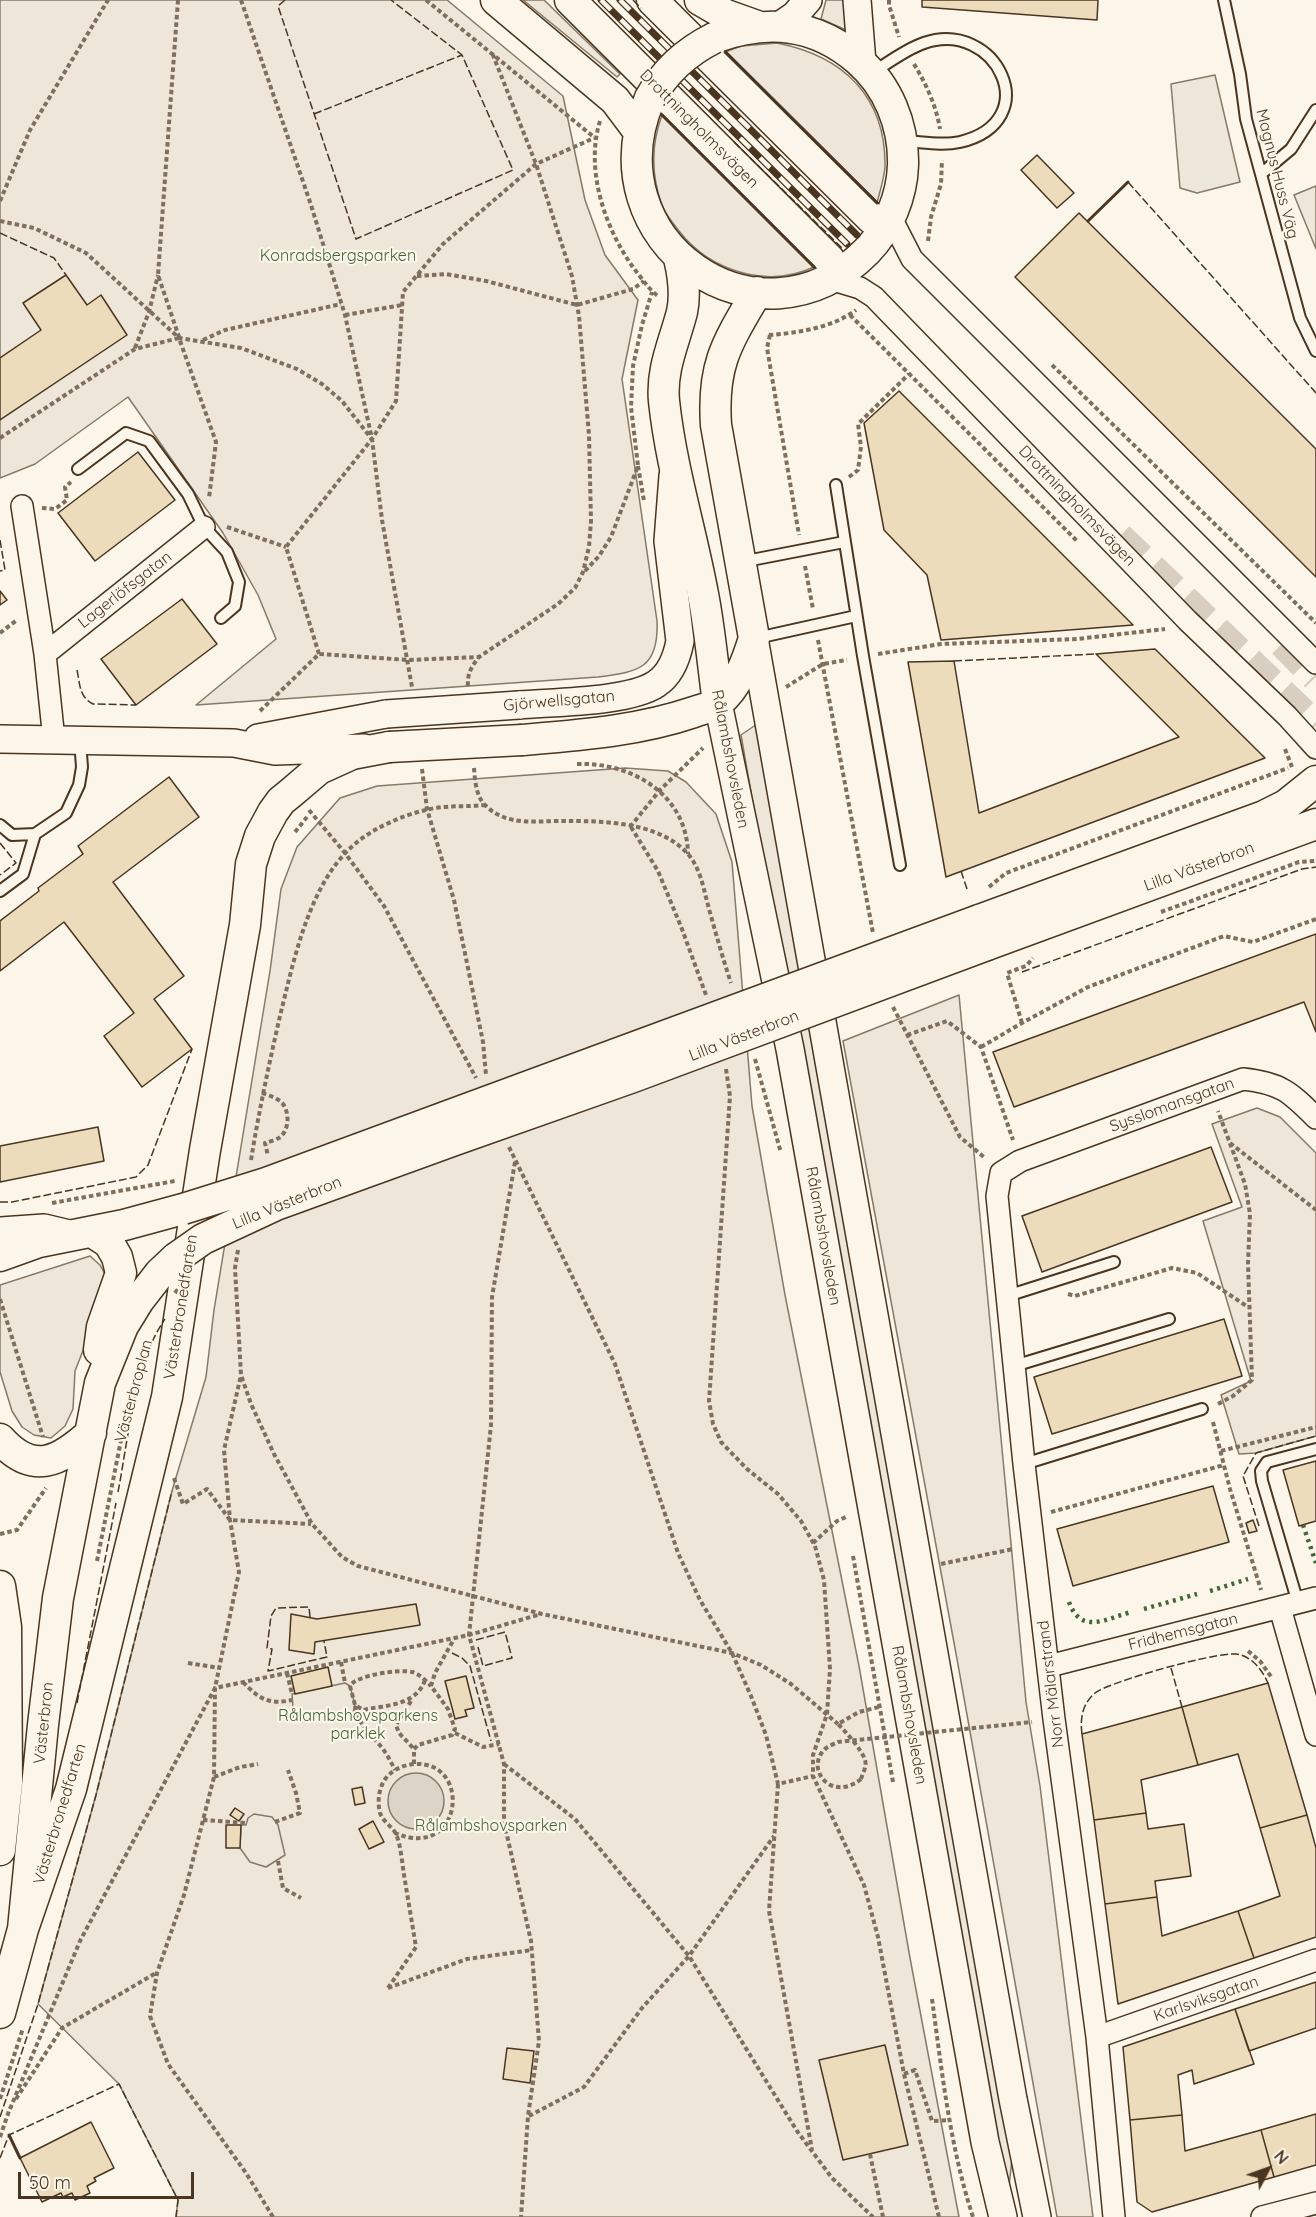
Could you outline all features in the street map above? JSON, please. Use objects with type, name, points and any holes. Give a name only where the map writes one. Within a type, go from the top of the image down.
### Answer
[{"type":"main road","points":[[496,0],[615,100],[639,132]]},
{"type":"main road","name":"Drottningholmsvägen","points":[[570,0],[829,269]]},
{"type":"main road","points":[[652,0],[880,217]]},
{"type":"main road","points":[[700,0],[726,15],[768,26],[815,34],[840,46],[867,68],[881,86],[894,112],[902,141],[903,172],[898,195],[880,217],[871,246],[859,258],[829,269],[794,290],[757,292],[740,290],[716,281],[693,268],[668,247],[651,221],[640,193],[636,162],[639,132],[650,99],[674,66],[696,47],[714,38],[735,30],[768,26]]},
{"type":"main road","name":"Rålambshovsleden","points":[[679,258],[684,293],[682,311],[667,356],[663,378],[664,400],[674,464],[704,595],[718,704]]},
{"type":"main road","points":[[718,704],[733,687],[748,660],[754,638],[716,425],[715,386],[724,351],[757,292]]},
{"type":"main road","points":[[711,648],[754,638]]},
{"type":"main road","name":"Gjörwellsgatan","points":[[389,747],[522,740],[632,728],[672,719],[718,704]]},
{"type":"main road","name":"Västerbronedfarten","points":[[23,1929],[71,1788],[167,1397],[205,1150],[245,925],[251,864],[260,836],[281,801],[319,769],[352,754],[389,747]]},
{"type":"main road","name":"Lilla Västerbron","points":[[179,1195],[266,1183],[1263,816],[1286,805],[1304,774]]},
{"type":"main road","name":"Lilla Västerbron","points":[[176,1258],[203,1239],[276,1205],[644,1073],[982,920],[1316,824]]},
{"type":"main road","points":[[0,1256],[39,1242],[124,1225],[179,1195]]},
{"type":"main road","name":"Västerbroplan","points":[[82,1233],[109,1243],[117,1257],[121,1273],[102,1328],[99,1354],[100,1383]]},
{"type":"main road","name":"Västerbroplan","points":[[0,1439],[13,1452],[22,1457],[46,1462],[64,1455],[91,1433],[100,1383],[123,1326],[160,1273],[176,1258]]},
{"type":"main road","name":"Västerbron","points":[[0,2013],[23,1929],[58,1598],[91,1433]]},
{"type":"main road","points":[[0,1586],[4,1652]]},
{"type":"main road","name":"Västerbron","points":[[0,1850],[7,1783],[4,1652]]},
{"type":"street","points":[[768,26],[795,15],[808,0]]},
{"type":"street","points":[[857,0],[867,68]]},
{"type":"street","points":[[880,217],[912,259],[1316,663]]},
{"type":"street","name":"Drottningholmsvägen","points":[[829,269],[874,297],[1188,621],[1287,716],[1316,748]]},
{"type":"street","name":"Gjörwellsgatan","points":[[234,743],[386,714],[621,696],[640,692],[658,683],[677,656],[680,641],[668,541],[674,464]]},
{"type":"street","points":[[22,506],[45,654],[67,740]]},
{"type":"street","name":"Lagerlöfsgatan","points":[[45,654],[204,527]]},
{"type":"street","points":[[754,638],[1013,2099],[1037,2217]]},
{"type":"street","name":"Rålambshovsleden","points":[[718,704],[790,1049],[985,2142],[1003,2217]]},
{"type":"street","name":"Gjörwellsgatan","points":[[0,740],[234,743],[275,751],[389,747]]},
{"type":"street","name":"Sysslomansgatan","points":[[1020,1161],[1243,1079],[1265,1081],[1289,1092],[1316,1118]]},
{"type":"street","name":"Norr Mälarstrand","points":[[1020,1161],[1001,1173],[997,1196],[1030,1518],[1096,2037],[1114,2217]]},
{"type":"street","points":[[0,1231],[44,1228],[82,1233]]},
{"type":"street","points":[[1291,1605],[1316,1735]]},
{"type":"street","name":"Fridhemsgatan","points":[[1049,1666],[1291,1605]]},
{"type":"street","name":"Karlsviksgatan","points":[[1096,2037],[1316,1960]]},
{"type":"street","points":[[1262,2217],[1316,2203]]},
{"type":"lane","name":"Magnus Huss Väg","points":[[1224,0],[1246,119],[1300,318],[1316,351]]},
{"type":"lane","points":[[867,68],[924,43],[939,40],[960,41],[978,48],[992,60],[1003,76],[1007,89],[1005,106],[996,121],[985,131],[958,142],[942,144],[902,141]]},
{"type":"lane","points":[[1261,174],[1291,150],[1316,110]]},
{"type":"lane","points":[[78,469],[126,433],[149,441],[188,494],[204,527],[227,552],[239,582],[235,606],[221,618]]},
{"type":"lane","points":[[836,485],[856,616],[900,864]]},
{"type":"lane","points":[[740,562],[844,542]]},
{"type":"lane","points":[[754,638],[856,616]]},
{"type":"lane","points":[[0,825],[12,835],[35,834],[66,813],[79,785],[82,767],[67,740]]},
{"type":"lane","points":[[0,891],[23,874],[35,834]]},
{"type":"lane","points":[[1007,1296],[1114,1262]]},
{"type":"lane","points":[[1014,1366],[1169,1319]]},
{"type":"lane","points":[[1024,1464],[1206,1409]]},
{"type":"lane","points":[[1291,1605],[1261,1471],[1267,1462],[1316,1449]]},
{"type":"path","points":[[0,201],[30,130],[108,0]]},
{"type":"path","points":[[135,348],[149,312],[158,275],[178,0]]},
{"type":"path","points":[[241,0],[311,205],[345,315],[372,439],[382,520],[408,660]]},
{"type":"path","points":[[426,0],[594,138],[597,182],[608,223],[627,260],[652,292],[633,366],[631,406],[644,501]]},
{"type":"path","points":[[493,55],[536,164],[572,276],[577,305],[589,435],[591,521],[584,572]]},
{"type":"path","points":[[286,547],[372,439],[396,401],[403,292],[443,244],[536,164],[594,138]]},
{"type":"path","points":[[0,221],[34,228],[86,253],[179,338]]},
{"type":"path","points":[[417,276],[446,274],[486,281],[577,305],[633,289],[644,281]]},
{"type":"path","points":[[158,275],[216,442],[204,527],[228,527],[286,547]]},
{"type":"path","points":[[202,341],[225,330],[341,304]]},
{"type":"path","points":[[345,315],[402,305]]},
{"type":"path","points":[[770,335],[767,348],[823,664]]},
{"type":"path","points":[[0,438],[135,348],[179,338],[241,348],[297,369],[322,384],[342,401],[372,439]]},
{"type":"path","points":[[1046,358],[1316,623]]},
{"type":"path","points":[[836,485],[858,470],[861,447],[858,424],[909,374]]},
{"type":"path","points":[[468,689],[471,667],[479,657],[558,604],[575,588],[584,572],[599,556],[611,537],[638,466]]},
{"type":"path","points":[[22,506],[55,509],[67,500],[65,487]]},
{"type":"path","points":[[286,547],[319,654]]},
{"type":"path","points":[[941,644],[1077,639],[1164,629]]},
{"type":"path","points":[[256,716],[319,654],[408,660],[479,657]]},
{"type":"path","points":[[982,920],[1006,873],[1304,774],[1283,742]]},
{"type":"path","points":[[474,760],[476,784],[485,806],[498,815],[514,821],[570,820],[647,830],[666,837],[688,855],[700,874],[733,991]]},
{"type":"path","points":[[568,764],[590,764],[615,768],[639,777],[660,790],[675,810],[683,827],[688,841],[688,855]]},
{"type":"path","points":[[485,806],[427,809],[454,900],[483,1041],[486,1076]]},
{"type":"path","points":[[290,838],[316,807]]},
{"type":"path","points":[[315,817],[384,906],[477,1079]]},
{"type":"path","points":[[630,827],[658,871],[682,929],[707,1000]]},
{"type":"path","points":[[981,1047],[1088,987],[1224,936],[1253,942],[1316,919]]},
{"type":"path","points":[[1022,1023],[1007,973],[1026,966],[1033,958]]},
{"type":"path","points":[[907,1035],[948,1021],[981,1047],[1020,1161]]},
{"type":"path","name":"Rålambshovsleden","points":[[754,1055],[782,1158]]},
{"type":"path","points":[[725,1064],[730,1096],[709,1401],[712,1424],[721,1442],[732,1455],[778,1494],[801,1521],[813,1543],[824,1580],[830,1669],[827,1714],[813,1755],[813,1776],[864,1885],[878,1937],[904,2074],[939,2217]]},
{"type":"path","points":[[1210,1091],[1245,1184],[1250,1214],[1248,1307],[1252,1380],[1233,1396],[1206,1409],[1221,1451],[1230,1489],[1291,1605]]},
{"type":"path","points":[[262,1093],[282,1103],[288,1116],[287,1128],[278,1138],[265,1143],[266,1149]]},
{"type":"path","points":[[506,1140],[615,1364],[678,1554],[700,1600],[732,1653],[766,1734],[778,1784],[769,1911],[813,2154]]},
{"type":"path","points":[[1230,1143],[1316,1210]]},
{"type":"path","points":[[515,1161],[492,1297],[491,1425],[469,1635],[504,1764],[504,1822],[532,1950],[539,2041],[528,2116],[521,2217]]},
{"type":"path","points":[[41,1205],[179,1195]]},
{"type":"path","points":[[1046,1285],[1059,1293],[1075,1296],[1172,1268],[1197,1273],[1248,1307]]},
{"type":"path","points":[[170,1299],[175,1293]]},
{"type":"path","points":[[0,1299],[42,1434]]},
{"type":"path","name":"Västerbroplan","points":[[110,1495],[140,1358]]},
{"type":"path","points":[[242,1375],[224,1450],[230,1520],[239,1572],[215,1688],[214,1777],[184,1895],[156,1973],[150,2016],[168,2064],[246,2173],[273,2217]]},
{"type":"path","points":[[1221,1451],[1316,1426]]},
{"type":"path","points":[[1030,1518],[1224,1465]]},
{"type":"path","points":[[175,1478],[183,1504],[207,1489],[230,1520]]},
{"type":"path","points":[[0,1534],[16,1530],[48,1484]]},
{"type":"path","points":[[813,1543],[837,1521],[846,1517],[848,1528]]},
{"type":"path","points":[[230,1520],[312,1524],[342,1557],[358,1566],[473,1598],[732,1653],[761,1665],[791,1684],[838,1724],[846,1732],[852,1741],[858,1750],[865,1760],[865,1770],[861,1779],[852,1787],[837,1788],[824,1781],[819,1771],[818,1760],[825,1749],[838,1742],[849,1740],[861,1739],[895,1736],[1032,1722]]},
{"type":"path","points":[[920,1568],[1034,1545]]},
{"type":"path","name":"Rålambshovsleden","points":[[852,1550],[894,1787]]},
{"type":"path","points":[[0,2137],[80,1941],[215,1688],[469,1635],[542,1614]]},
{"type":"path","points":[[431,1686],[435,1673],[454,1638]]},
{"type":"path","points":[[1248,1651],[1260,1661],[1272,1678]]},
{"type":"path","points":[[341,1662],[345,1683]]},
{"type":"path","points":[[188,1663],[220,1668]]},
{"type":"path","points":[[395,1770],[384,1750],[362,1727],[357,1718],[350,1686],[352,1681],[389,1672],[409,1671],[416,1674],[431,1686],[447,1709],[455,1732]]},
{"type":"path","points":[[287,1673],[292,1694]]},
{"type":"path","points":[[414,1764],[414,1749],[399,1733],[396,1725],[404,1709],[423,1688],[425,1680]]},
{"type":"path","points":[[243,1682],[264,1700],[277,1703],[292,1700]]},
{"type":"path","points":[[355,1705],[363,1710],[404,1702],[416,1695]]},
{"type":"path","points":[[838,1724],[860,1712],[879,1707]]},
{"type":"path","points":[[455,1732],[483,1747],[499,1744]]},
{"type":"path","points":[[414,1749],[418,1745],[452,1735],[455,1732]]},
{"type":"path","points":[[214,1777],[240,1767],[258,1764]]},
{"type":"path","points":[[414,1764],[430,1766],[440,1772],[453,1793],[450,1818],[443,1828],[432,1836],[420,1839],[407,1838],[395,1833],[380,1813],[378,1801],[380,1789],[386,1778],[395,1770],[414,1764]]},
{"type":"path","points":[[504,1764],[575,1819],[689,1956],[813,2154],[831,2178],[873,2217]]},
{"type":"path","points":[[275,1822],[300,1813],[288,1770]]},
{"type":"path","points":[[778,1784],[813,1776]]},
{"type":"path","points":[[203,1820],[246,1823]]},
{"type":"path","points":[[395,1833],[401,1853],[416,1947],[388,1988],[467,1959],[532,1950]]},
{"type":"path","points":[[528,2116],[584,2087],[642,2008],[689,1956],[774,1836]]},
{"type":"path","points":[[278,1861],[283,1888],[301,1898]]},
{"type":"path","points":[[10,2109],[62,2028],[156,1973]]},
{"type":"path","points":[[931,1994],[961,2180],[973,2217]]},
{"type":"path","points":[[904,2074],[915,2070],[932,2121],[981,2116]]},
{"type":"path","points":[[870,2154],[883,2217]]},
{"type":"green space","name":"Konradsbergsparken","points":[[0,0],[447,0],[563,96],[585,200],[605,255],[638,300],[622,379],[657,621],[654,649],[644,665],[625,673],[598,677],[196,705],[276,639],[258,595],[223,533],[128,397],[35,464],[0,478]]},
{"type":"green space","points":[[523,0],[544,0],[620,74],[617,77]]},
{"type":"green space","points":[[826,0],[848,0],[846,30],[821,19]]},
{"type":"green space","points":[[777,43],[801,49],[840,69],[856,83],[869,100],[878,119],[885,167],[877,203],[725,52],[741,46]]},
{"type":"green space","points":[[662,115],[814,267],[796,273],[759,276],[723,266],[692,245],[665,212],[658,194],[654,171],[654,149]]},
{"type":"green space","points":[[757,724],[811,1039],[1012,2159],[1008,2195],[795,1044],[741,735]]},
{"type":"green space","name":"Rålambshovsparken","points":[[625,768],[668,771],[686,782],[716,814],[732,862],[752,1106],[785,1295],[859,1666],[910,1958],[959,2217],[176,2217],[178,2200],[119,2084],[38,2004],[96,1795],[172,1491],[206,1377],[214,1310],[270,971],[281,889],[297,847],[340,798],[377,786]]},
{"type":"green space","points":[[959,995],[1026,1702],[1040,1786],[1093,2217],[1057,2217],[843,1041]]},
{"type":"green space","points":[[1257,1108],[1280,1117],[1316,1153],[1316,1436],[1256,1453],[1239,1454],[1221,1395],[1251,1381],[1203,1221],[1242,1207],[1212,1124]]},
{"type":"green space","points":[[90,1256],[100,1265],[106,1276],[95,1320],[75,1371],[73,1409],[65,1426],[51,1438],[34,1435],[22,1427],[12,1411],[0,1372],[0,1285]]},
{"type":"shaded area","points":[[1215,75],[1240,182],[1197,193],[1180,188],[1171,84]]},
{"type":"shaded area","points":[[1316,186],[1316,249],[1294,195]]},
{"type":"shaded area","points":[[345,1683],[350,1686],[355,1705],[353,1713],[345,1718],[294,1722],[292,1694]]},
{"type":"shaded area","points":[[411,1773],[421,1773],[436,1781],[442,1790],[444,1801],[442,1812],[436,1821],[421,1829],[411,1829],[400,1824],[393,1817],[388,1806],[388,1796],[393,1785],[400,1778]]},
{"type":"shaded area","points":[[254,1814],[272,1817],[278,1825],[285,1855],[266,1867],[250,1862],[240,1848],[241,1825],[246,1825],[248,1818]]},
{"type":"building","points":[[922,0],[1098,0],[1097,20],[922,7]]},
{"type":"building","points":[[1037,155],[1074,193],[1057,208],[1021,170]]},
{"type":"building","points":[[1079,213],[1316,449],[1316,577],[1015,277]]},
{"type":"building","points":[[66,275],[87,305],[101,295],[127,335],[0,420],[0,358],[41,330],[23,303]]},
{"type":"building","points":[[899,391],[1133,625],[941,640],[927,575],[884,530],[864,423]]},
{"type":"building","points":[[138,452],[175,500],[95,561],[58,513]]},
{"type":"building","points":[[0,591],[7,600],[0,605]]},
{"type":"building","points":[[182,599],[217,644],[136,705],[101,659]]},
{"type":"building","points":[[1155,649],[1265,758],[946,877],[908,662],[954,661],[979,813],[1179,737],[1096,654]]},
{"type":"building","points":[[169,777],[199,817],[113,882],[184,976],[154,999],[192,1049],[142,1087],[104,1036],[134,1013],[64,922],[0,971],[0,921],[39,891],[38,888],[83,854],[78,846]]},
{"type":"building","points":[[1316,934],[1316,1032],[1304,1002],[1014,1107],[993,1052]]},
{"type":"building","points":[[98,1127],[104,1161],[0,1182],[0,1146]]},
{"type":"building","points":[[1211,1147],[1232,1202],[1042,1272],[1022,1216]]},
{"type":"building","points":[[1224,1319],[1242,1376],[1052,1434],[1034,1377]]},
{"type":"building","points":[[1316,1461],[1316,1521],[1299,1526],[1283,1470]]},
{"type":"building","points":[[1213,1486],[1229,1542],[1073,1586],[1057,1529]]},
{"type":"building","points":[[1253,1520],[1257,1531],[1249,1533],[1246,1523]]},
{"type":"building","points":[[416,1604],[420,1625],[315,1642],[314,1654],[289,1650],[291,1614],[317,1619]]},
{"type":"building","points":[[328,1667],[332,1686],[295,1694],[291,1676]]},
{"type":"building","points":[[466,1676],[474,1708],[465,1710],[467,1716],[455,1719],[445,1681]]},
{"type":"building","points":[[1268,1683],[1307,1815],[1260,1828],[1238,1754],[1198,1765],[1182,1707]]},
{"type":"building","points":[[1182,1707],[1198,1765],[1141,1780],[1146,1813],[1094,1820],[1082,1734]]},
{"type":"building","points":[[362,1787],[365,1803],[355,1805],[352,1789]]},
{"type":"building","points":[[235,1808],[244,1814],[239,1821],[230,1815]]},
{"type":"building","points":[[1146,1813],[1148,1829],[1184,1824],[1191,1876],[1155,1881],[1157,1897],[1105,1904],[1094,1820]]},
{"type":"building","points":[[1307,1815],[1316,1848],[1316,1937],[1254,1958],[1238,1911],[1280,1896],[1260,1828]]},
{"type":"building","points":[[373,1821],[384,1842],[369,1849],[359,1829]]},
{"type":"building","points":[[226,1825],[241,1825],[240,1848],[226,1848]]},
{"type":"building","points":[[1157,1897],[1162,1936],[1238,1911],[1254,1958],[1118,2004],[1105,1904]]},
{"type":"building","points":[[1316,1982],[1316,2028],[1249,2051],[1235,2009]]},
{"type":"building","points":[[1235,2009],[1254,2064],[1194,2084],[1192,2070],[1178,2075],[1182,2115],[1130,2120],[1123,2047]]},
{"type":"building","points":[[885,2045],[908,2145],[843,2160],[819,2060]]},
{"type":"building","points":[[507,2048],[534,2051],[530,2083],[503,2079]]},
{"type":"building","points":[[1316,2114],[1316,2165],[1274,2177],[1261,2130]]},
{"type":"building","points":[[1182,2115],[1185,2151],[1261,2130],[1274,2177],[1152,2212],[1137,2202],[1130,2120]]},
{"type":"building","points":[[91,2122],[114,2168],[94,2178],[96,2181],[87,2186],[90,2193],[75,2200],[72,2193],[63,2197],[61,2193],[42,2202],[20,2158]]},
{"type":"tunnel","points":[[1119,537],[1316,726]]},
{"type":"tunnel","points":[[1283,643],[1316,677]]},
{"type":"railway","points":[[601,0],[847,244]]},
{"type":"railway","points":[[620,0],[857,235]]},
{"type":"hedge","points":[[1303,1525],[1316,1563]]},
{"type":"hedge","points":[[1210,1591],[1248,1579]]},
{"type":"hedge","points":[[1144,1609],[1197,1594]]},
{"type":"hedge","points":[[1069,1602],[1074,1612],[1087,1622],[1103,1621],[1131,1612]]},
{"type":"fence","points":[[285,0],[278,6],[356,239],[513,170],[462,55],[391,0]]},
{"type":"fence","points":[[633,0],[641,8]]},
{"type":"fence","points":[[314,114],[462,55]]},
{"type":"fence","points":[[734,142],[843,249]]},
{"type":"fence","points":[[1128,182],[1316,393]]},
{"type":"fence","points":[[0,233],[54,258],[66,275]]},
{"type":"fence","points":[[0,540],[5,570],[0,571]]},
{"type":"fence","points":[[954,661],[1096,654]]},
{"type":"fence","points":[[77,670],[83,694],[93,704],[136,705]]},
{"type":"fence","points":[[0,843],[16,863],[0,875]]},
{"type":"fence","points":[[1022,972],[1302,869],[1316,867]]},
{"type":"fence","points":[[961,871],[968,892]]},
{"type":"fence","points":[[0,1202],[12,1202],[136,1177],[148,1165],[192,1049]]},
{"type":"fence","points":[[118,1492],[129,1426],[140,1379],[146,1357],[165,1319]]},
{"type":"fence","points":[[1259,1526],[1243,1476],[1256,1453],[1316,1436]]},
{"type":"fence","points":[[0,2117],[38,2004],[96,1795],[172,1491]]},
{"type":"fence","points":[[77,1703],[116,1503]]},
{"type":"fence","points":[[310,1617],[309,1607],[276,1608],[271,1616],[267,1648],[272,1649],[268,1671],[327,1657],[324,1641]]},
{"type":"fence","points":[[476,1640],[505,1632],[512,1658],[483,1666],[478,1647]]},
{"type":"fence","points":[[452,1653],[462,1658],[470,1666],[491,1741]]},
{"type":"fence","points":[[1082,1734],[1083,1712],[1087,1702],[1095,1693],[1164,1668],[1236,1654],[1256,1664],[1268,1683]]},
{"type":"fence","points":[[1171,1668],[1182,1707]]},
{"type":"fence","points":[[0,2158],[9,2135],[119,2084],[178,2200],[176,2217]]},
{"type":"wall","points":[[725,52],[877,203]]},
{"type":"wall","points":[[662,115],[814,267]]},
{"type":"wall","points":[[1088,221],[1128,182]]},
{"type":"wall","points":[[9,2135],[20,2158]]},
{"type":"park label","name":"Rålambshovsparkens parklek","points":[[358,1725]]}]
